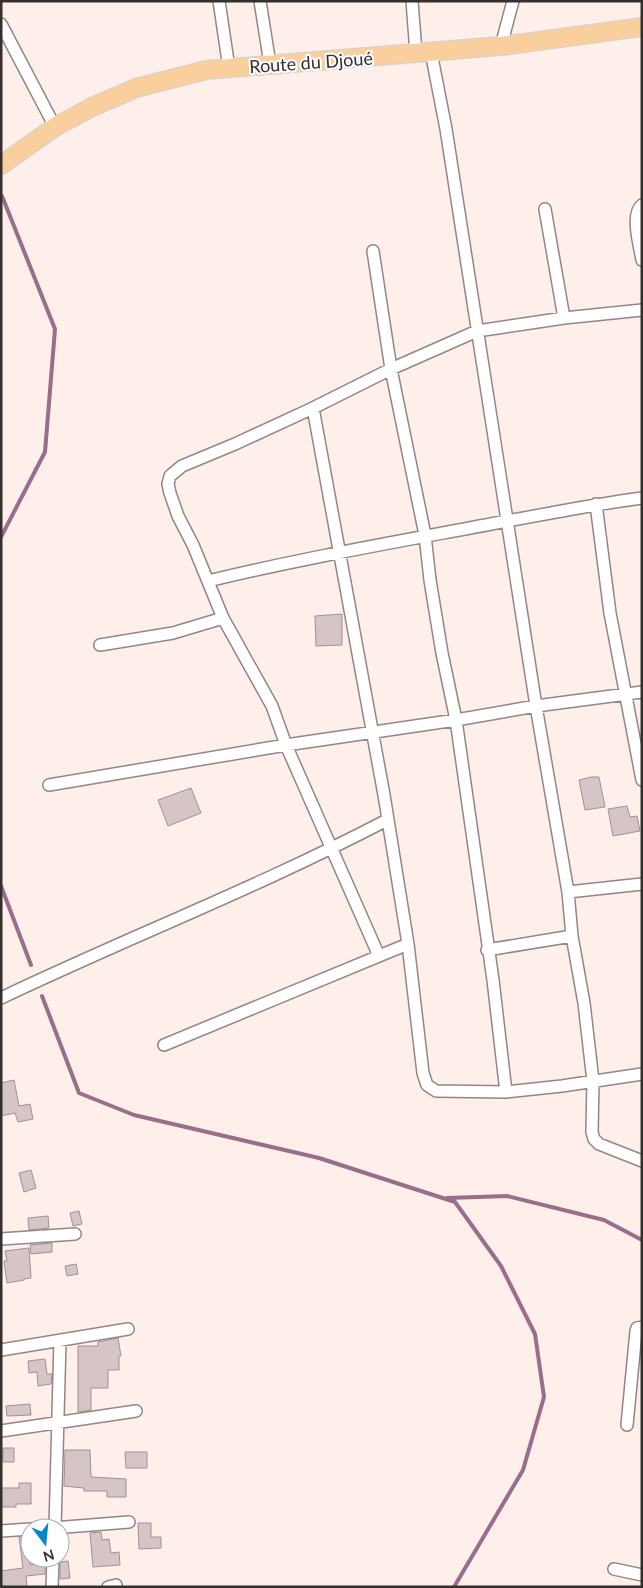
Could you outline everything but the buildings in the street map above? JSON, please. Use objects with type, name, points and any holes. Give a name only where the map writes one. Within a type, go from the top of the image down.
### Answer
[{"type":"main road","name":"Route du Djoué","points":[[1,165],[55,127],[92,106],[136,88],[206,70],[501,46],[642,27]]},
{"type":"street","points":[[219,1],[229,68]]},
{"type":"street","points":[[260,1],[270,64]]},
{"type":"street","points":[[412,1],[424,53],[446,130],[536,706],[568,892],[572,936],[584,1003],[593,1081],[592,1132],[594,1139],[599,1144],[642,1161]]},
{"type":"street","points":[[501,46],[513,1]]},
{"type":"street","points":[[1,24],[55,127]]},
{"type":"street","points":[[642,205],[637,211],[636,219],[642,260]]},
{"type":"street","points":[[545,209],[564,318]]},
{"type":"street","points":[[373,251],[391,369],[425,536],[439,634],[456,720],[506,1092]]},
{"type":"street","points":[[378,956],[286,745],[272,706],[223,618],[178,516],[168,484],[170,476],[182,466],[313,408],[391,369],[477,331],[564,318],[642,310]]},
{"type":"street","points":[[313,408],[384,795],[408,944],[423,1073],[427,1085],[436,1091],[506,1092],[642,1074]]},
{"type":"street","points":[[208,581],[291,561],[596,504],[642,498]]},
{"type":"street","points":[[596,504],[610,613],[642,780]]},
{"type":"street","points":[[100,645],[174,633],[223,618]]},
{"type":"street","points":[[49,785],[286,745],[456,720],[536,706],[642,692]]},
{"type":"street","points":[[1,998],[123,941],[159,928],[332,848],[387,820]]},
{"type":"street","points":[[568,892],[642,884]]},
{"type":"street","points":[[488,950],[572,936]]},
{"type":"street","points":[[164,1045],[408,944]]},
{"type":"street","points":[[1,1239],[75,1234]]},
{"type":"street","points":[[627,1424],[636,1331],[637,1328],[642,1326]]},
{"type":"street","points":[[1,1350],[128,1329]]},
{"type":"street","points":[[54,1518],[60,1340]]},
{"type":"street","points":[[1,1431],[136,1411]]},
{"type":"street","points":[[70,1527],[128,1522]]},
{"type":"street","points":[[1,1531],[20,1530]]},
{"type":"street","points":[[52,1587],[53,1568]]},
{"type":"street","points":[[614,1570],[642,1575]]},
{"type":"waterway","points":[[1,537],[45,452],[55,329],[2,196]]},
{"type":"waterway","points":[[1,886],[31,965]]},
{"type":"waterway","points":[[42,996],[79,1093],[134,1115],[319,1158],[455,1202],[501,1266],[535,1334],[544,1397],[523,1470],[454,1587]]},
{"type":"waterway","points":[[447,1198],[507,1196],[604,1220],[642,1240]]}]
